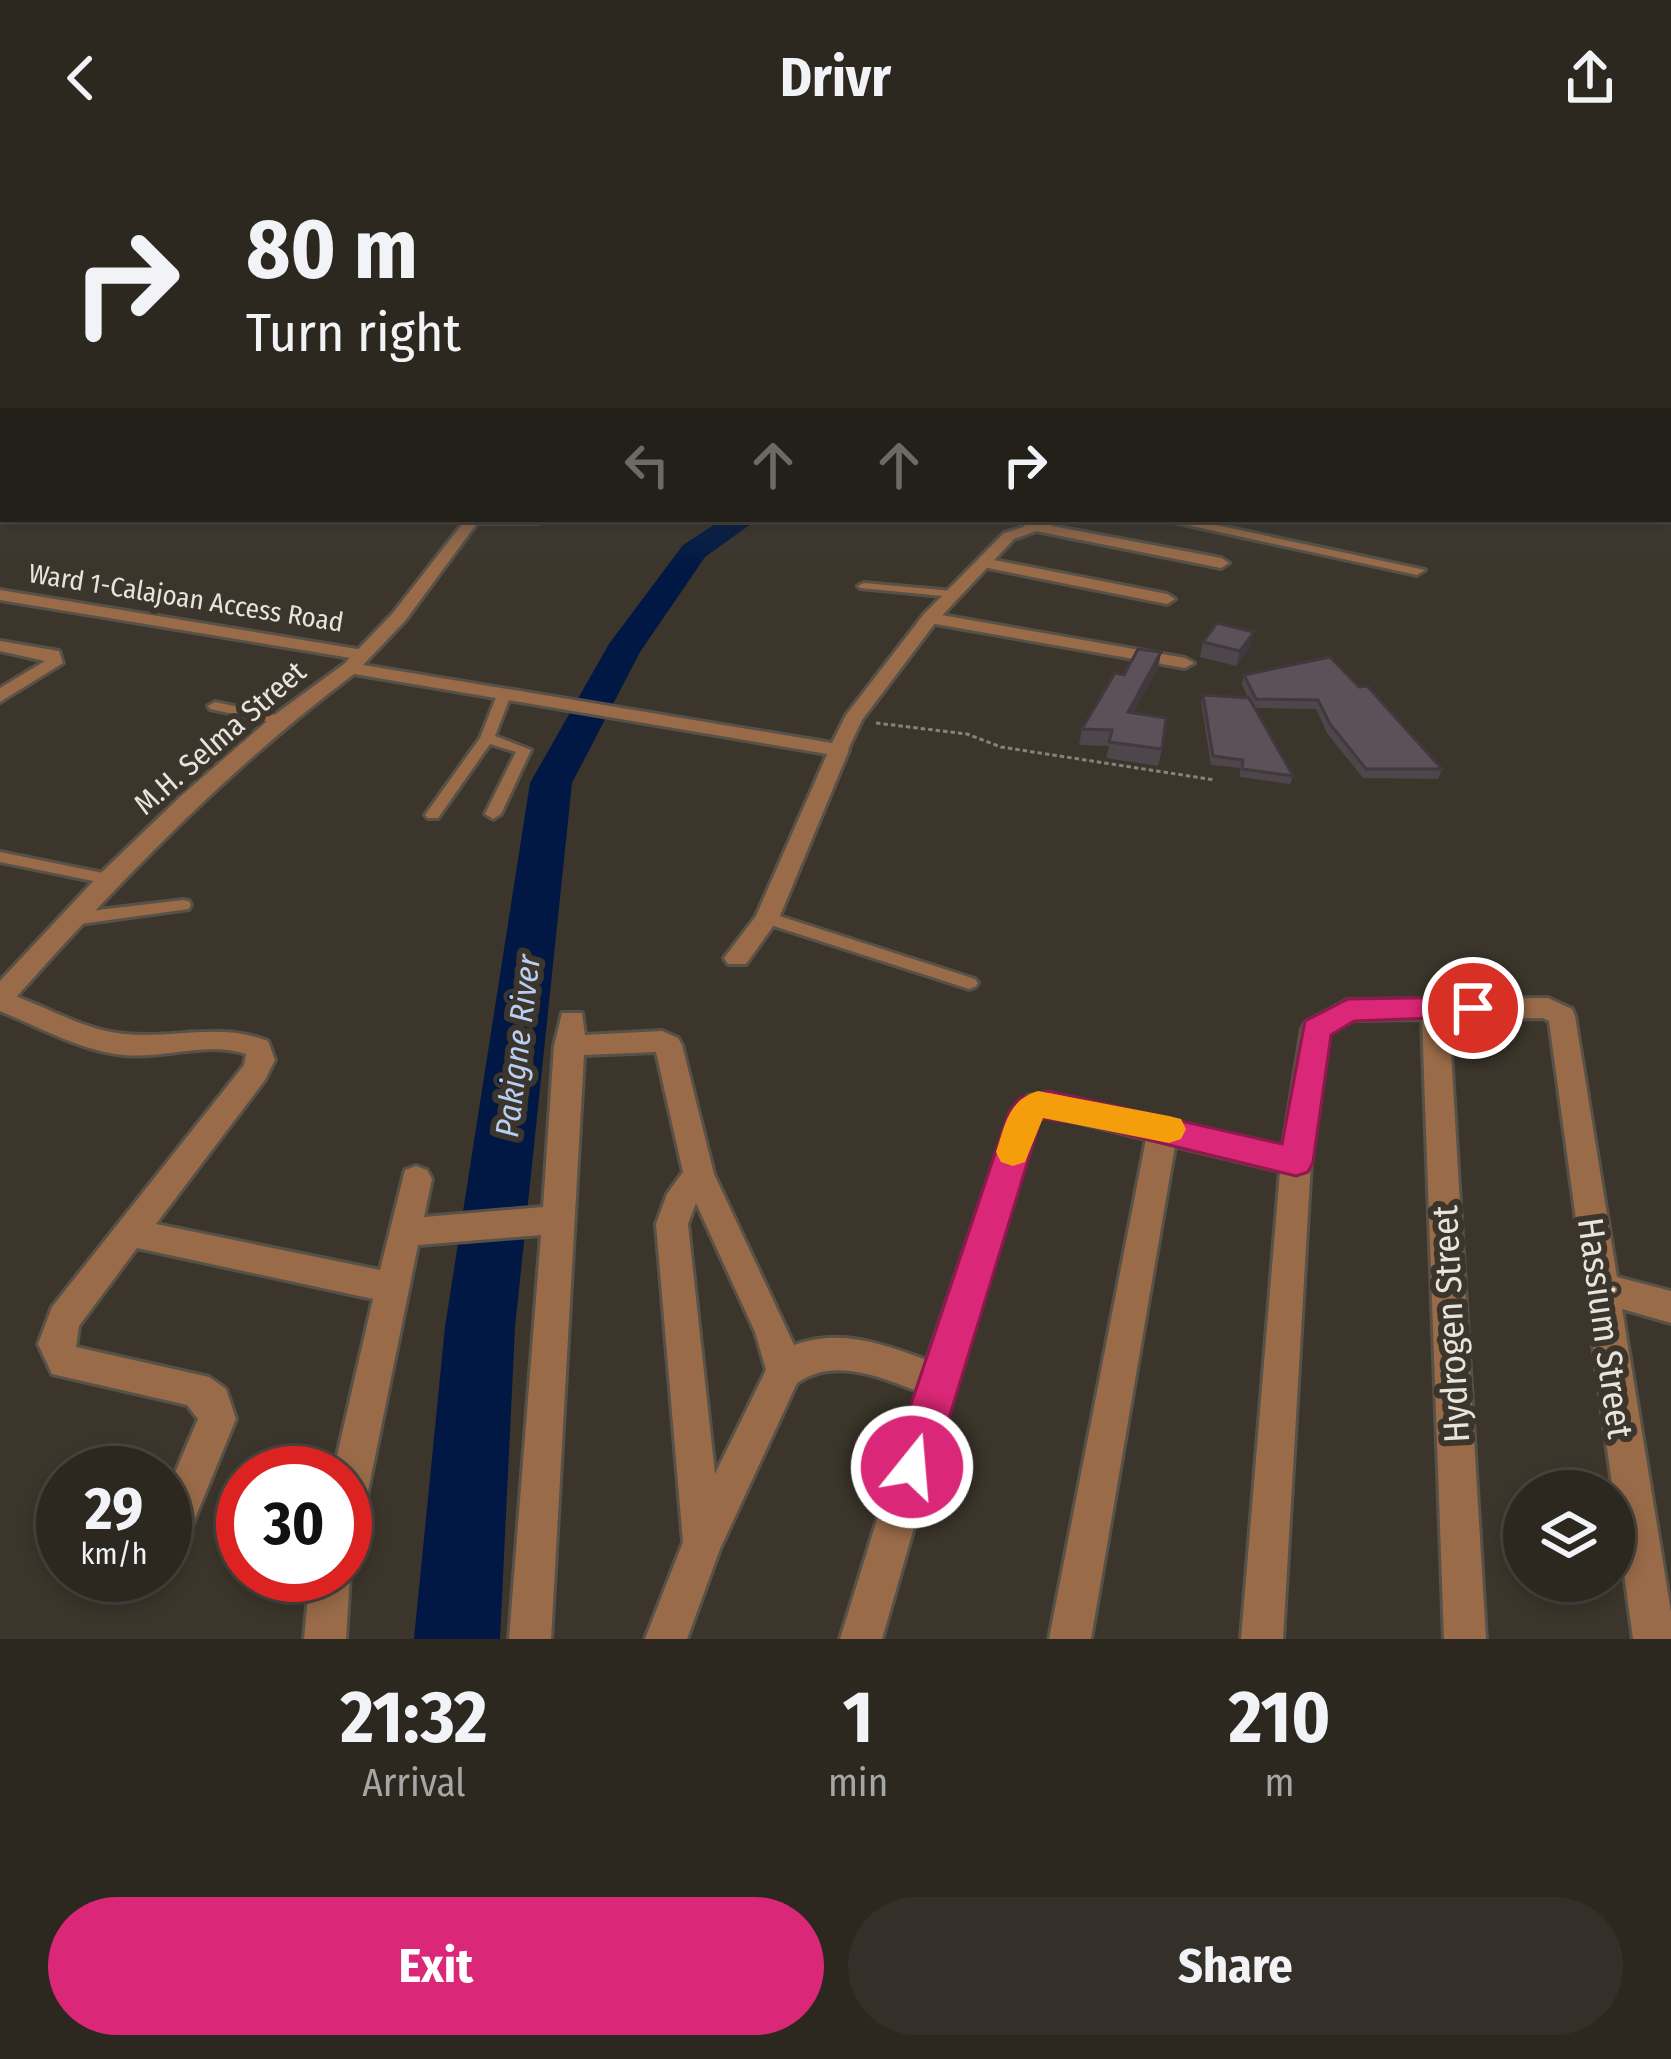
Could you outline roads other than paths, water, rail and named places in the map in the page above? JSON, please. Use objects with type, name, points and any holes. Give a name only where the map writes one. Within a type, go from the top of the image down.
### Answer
[{"type":"street","name":"M.H. Selma Street","points":[[0,999],[108,879],[280,720],[356,662],[399,617],[471,522]]},
{"type":"street","points":[[737,958],[767,917],[853,719],[930,618],[1009,536],[1050,522]]},
{"type":"street","points":[[1181,522],[1417,570]]},
{"type":"street","points":[[1031,526],[1221,563]]},
{"type":"street","points":[[984,563],[1167,599]]},
{"type":"street","name":"Ward 1-Calajoan Access Road","points":[[0,595],[356,662],[564,707],[838,750]]},
{"type":"street","points":[[930,618],[1185,663]]},
{"type":"street","points":[[0,646],[53,655],[54,663],[0,696]]},
{"type":"street","points":[[0,999],[109,1042],[148,1046],[232,1040],[258,1048],[261,1060],[255,1072],[64,1318],[56,1344],[65,1362],[196,1389],[213,1402],[217,1419],[192,1479]]},
{"type":"street","points":[[1262,1639],[1296,1162],[1316,1029],[1348,1010],[1435,1008]]},
{"type":"street","name":"Hassium Street","points":[[1435,1008],[1547,1008],[1562,1016],[1654,1639]]},
{"type":"street","name":"Hydrogen Street","points":[[1435,1008],[1465,1639]]},
{"type":"street","points":[[530,1639],[542,1221],[570,1033],[666,1042],[699,1174],[772,1332],[784,1371]]},
{"type":"street","points":[[861,1639],[938,1381],[1026,1112],[1038,1104],[1049,1104],[1296,1162]]},
{"type":"street","points":[[1070,1639],[1163,1128]]},
{"type":"street","points":[[699,1174],[678,1204],[672,1224],[703,1542]]},
{"type":"street","points":[[358,1446],[416,1179]]},
{"type":"street","points":[[406,1232],[542,1221]]},
{"type":"street","points":[[130,1233],[394,1288]]},
{"type":"street","points":[[1599,1287],[1671,1307]]},
{"type":"street","points":[[666,1639],[703,1542],[784,1371],[801,1355],[822,1351],[881,1362],[938,1381]]},
{"type":"street","points":[[324,1602],[325,1639]]},
{"type":"lane","points":[[864,586],[953,594]]},
{"type":"lane","points":[[434,815],[488,738],[504,695]]},
{"type":"lane","points":[[215,706],[280,720]]},
{"type":"lane","points":[[488,738],[524,750],[493,814]]},
{"type":"lane","points":[[0,857],[108,879]]},
{"type":"lane","points":[[73,919],[183,905]]},
{"type":"lane","points":[[767,917],[969,983]]},
{"type":"waterway","name":"Pakigne River","points":[[457,1639],[480,1327],[551,783],[622,652],[694,551],[738,522]]}]
